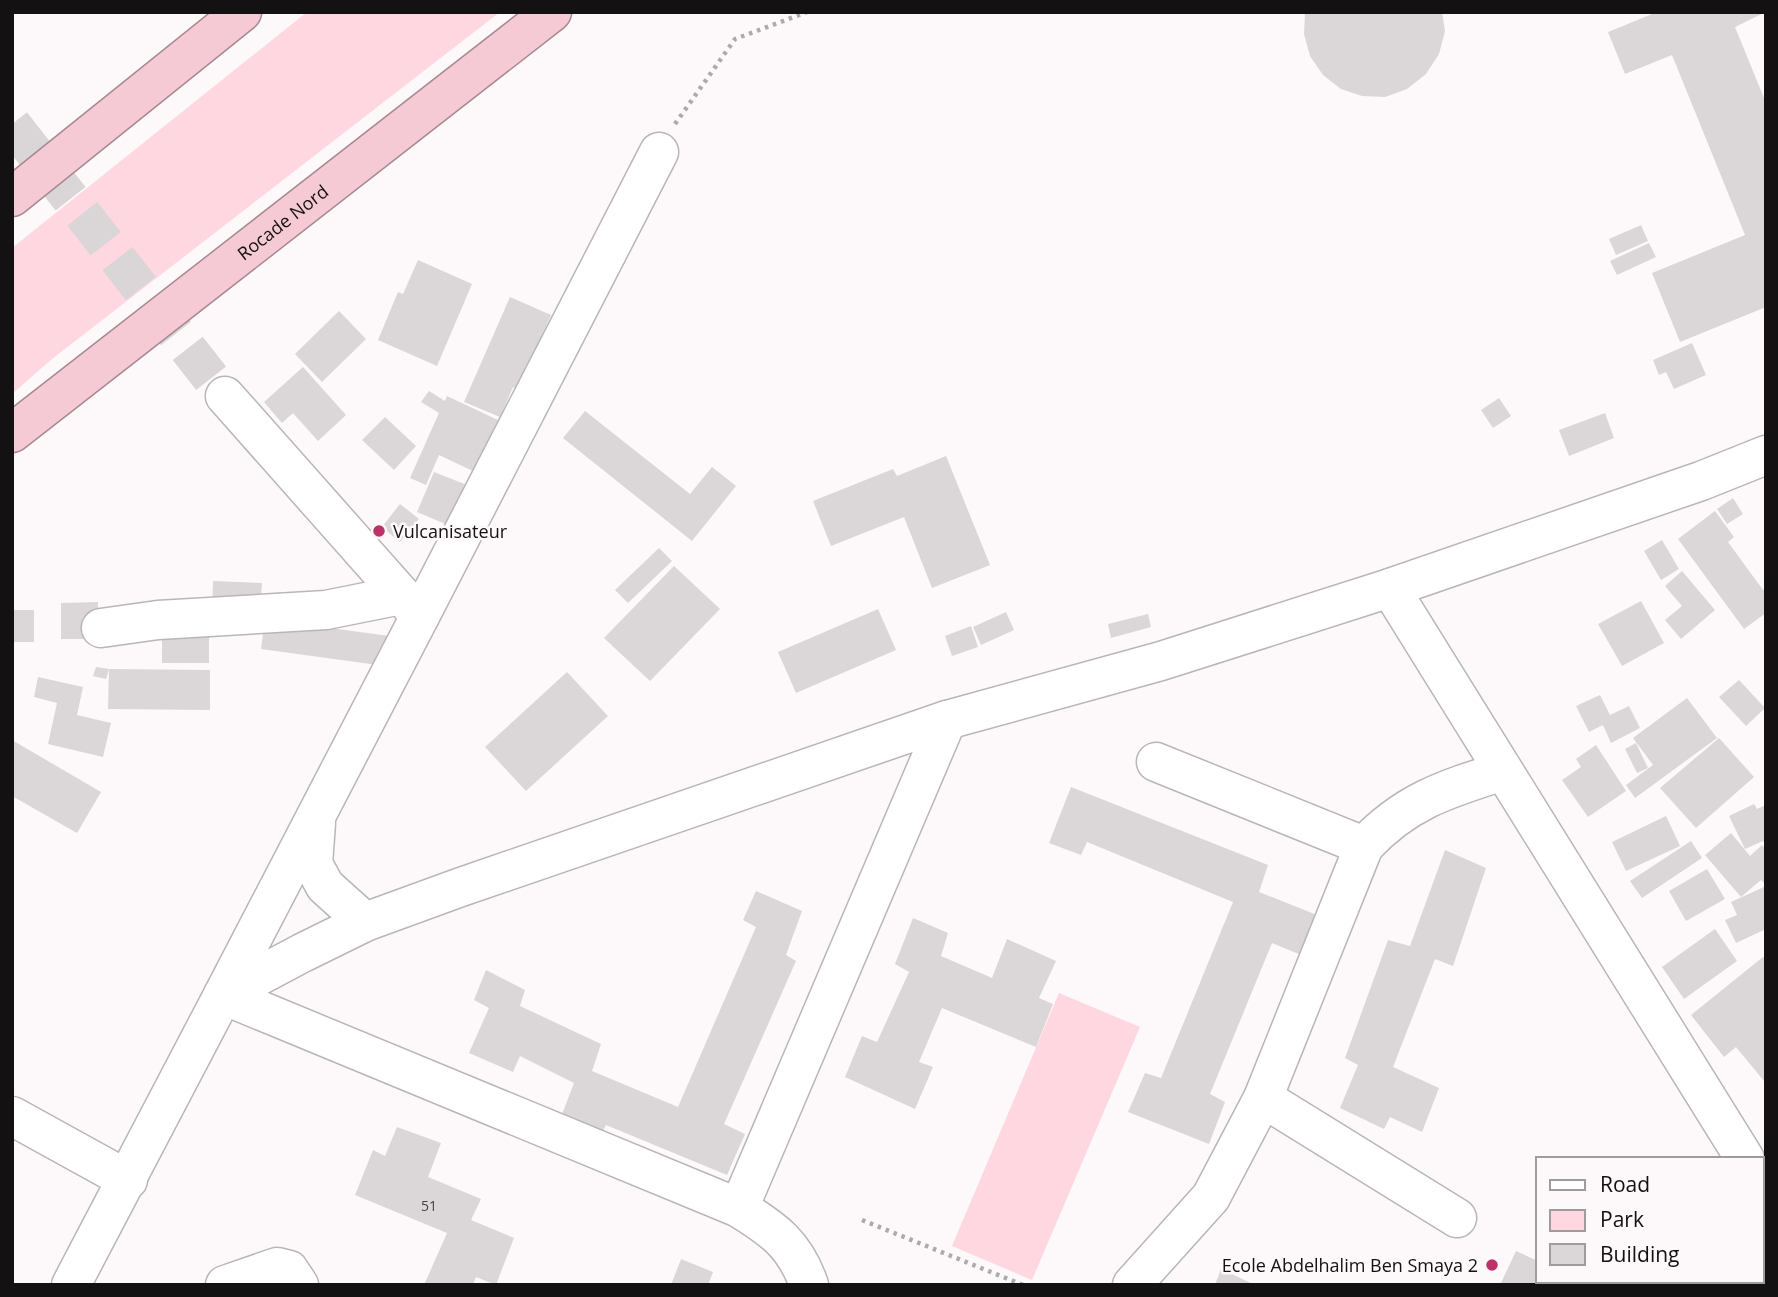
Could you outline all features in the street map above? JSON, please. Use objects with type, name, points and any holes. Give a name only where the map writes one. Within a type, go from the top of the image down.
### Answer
[{"type":"highway","points":[[12,197],[242,12]]},
{"type":"highway","name":"Rocade Nord","points":[[12,433],[552,12]]},
{"type":"street","points":[[71,1285],[317,818],[411,606],[659,152]]},
{"type":"street","points":[[225,396],[411,606]]},
{"type":"street","points":[[223,995],[365,922],[947,720],[1161,661],[1390,589],[1701,481],[1766,455]]},
{"type":"street","points":[[1390,589],[1744,1157]]},
{"type":"street","points":[[101,628],[158,620],[411,606]]},
{"type":"street","points":[[739,1208],[947,720]]},
{"type":"street","points":[[1156,762],[1364,846]]},
{"type":"street","points":[[1132,1285],[1211,1197],[1263,1098],[1364,846],[1388,820],[1444,790],[1503,771]]},
{"type":"street","points":[[317,818],[313,864],[325,887],[365,922]]},
{"type":"street","points":[[223,995],[739,1208],[778,1232],[805,1272],[809,1285]]},
{"type":"street","points":[[1263,1098],[1457,1218]]},
{"type":"street","points":[[12,1116],[128,1180]]},
{"type":"street","points":[[225,1285],[277,1266],[289,1270],[299,1285]]},
{"type":"path","points":[[659,152],[693,95],[735,39],[807,12]]},
{"type":"path","points":[[862,1220],[1023,1285]]},
{"type":"green space","points":[[307,12],[500,12],[52,359],[12,394],[12,248]]},
{"type":"green space","points":[[1059,993],[1140,1027],[1032,1280],[952,1246]]},
{"type":"building","points":[[1305,12],[1442,12],[1445,31],[1439,54],[1426,74],[1407,89],[1385,97],[1362,96],[1341,89],[1323,75],[1310,56],[1304,34]]},
{"type":"building","points":[[1657,12],[1766,12],[1735,27],[1766,103],[1766,307],[1680,342],[1652,273],[1745,235],[1672,55],[1625,74],[1608,32]]},
{"type":"building","points":[[1641,225],[1648,241],[1616,255],[1609,239]]},
{"type":"building","points":[[1649,243],[1656,257],[1617,275],[1610,261]]},
{"type":"building","points":[[418,260],[472,284],[437,366],[378,340],[398,292],[403,294]]},
{"type":"building","points":[[510,297],[551,315],[518,389],[513,387],[500,417],[464,402]]},
{"type":"building","points":[[339,311],[366,339],[322,382],[295,354]]},
{"type":"building","points":[[1692,343],[1706,375],[1674,389],[1666,372],[1659,375],[1653,360]]},
{"type":"building","points":[[303,367],[346,415],[318,441],[293,413],[282,423],[264,402]]},
{"type":"building","points":[[429,391],[445,401],[447,396],[498,420],[475,472],[439,455],[426,485],[410,478],[439,413],[421,402]]},
{"type":"building","points":[[1499,398],[1511,416],[1493,428],[1481,410]]},
{"type":"building","points":[[585,411],[690,494],[712,467],[736,486],[692,541],[563,438]]},
{"type":"building","points":[[1605,413],[1614,438],[1569,456],[1559,430]]},
{"type":"building","points":[[385,417],[416,446],[394,470],[362,440]]},
{"type":"building","points":[[946,456],[990,565],[932,588],[904,517],[831,546],[813,501],[893,469],[897,476]]},
{"type":"building","points":[[434,472],[467,485],[450,526],[417,512]]},
{"type":"building","points":[[1733,498],[1743,514],[1727,524],[1717,509]]},
{"type":"building","points":[[400,504],[419,519],[400,542],[382,527]]},
{"type":"building","points":[[1715,511],[1734,537],[1728,542],[1763,590],[1766,588],[1766,613],[1744,629],[1678,539]]},
{"type":"building","points":[[1662,540],[1679,569],[1661,580],[1644,551]]},
{"type":"building","points":[[659,548],[672,561],[628,603],[615,590]]},
{"type":"building","points":[[674,566],[720,609],[650,681],[604,638]]},
{"type":"building","points":[[1682,571],[1715,610],[1681,639],[1665,620],[1682,606],[1665,586]]},
{"type":"building","points":[[213,581],[262,583],[260,609],[212,608]]},
{"type":"building","points":[[1641,601],[1664,643],[1622,666],[1598,624]]},
{"type":"building","points":[[98,602],[98,639],[61,639],[61,603]]},
{"type":"building","points":[[878,609],[896,650],[796,693],[778,652]]},
{"type":"building","points":[[12,610],[34,610],[34,642],[12,642]]},
{"type":"building","points":[[1006,612],[1014,630],[981,645],[973,627]]},
{"type":"building","points":[[1148,614],[1151,627],[1111,638],[1108,624]]},
{"type":"building","points":[[265,619],[389,636],[385,666],[261,649]]},
{"type":"building","points":[[162,624],[209,624],[209,663],[162,663]]},
{"type":"building","points":[[971,626],[978,647],[952,656],[945,636]]},
{"type":"building","points":[[96,667],[109,669],[106,679],[93,676]]},
{"type":"building","points":[[109,669],[210,670],[210,710],[108,709]]},
{"type":"building","points":[[567,672],[608,716],[526,791],[485,747]]},
{"type":"building","points":[[38,677],[83,687],[77,715],[111,723],[103,757],[48,744],[57,703],[34,697]]},
{"type":"building","points":[[1739,680],[1765,708],[1746,726],[1719,697]]},
{"type":"building","points":[[1600,695],[1610,715],[1629,706],[1640,728],[1611,743],[1603,725],[1589,732],[1576,706]]},
{"type":"building","points":[[1687,698],[1717,738],[1635,798],[1626,785],[1653,765],[1633,738]]},
{"type":"building","points":[[1719,738],[1754,777],[1696,828],[1660,788]]},
{"type":"building","points":[[12,740],[101,792],[77,833],[12,796]]},
{"type":"building","points":[[1636,743],[1648,768],[1637,773],[1625,749]]},
{"type":"building","points":[[1596,745],[1626,791],[1588,817],[1562,780],[1581,767],[1576,759]]},
{"type":"building","points":[[1071,787],[1268,865],[1259,892],[1317,915],[1301,955],[1272,943],[1210,1094],[1225,1102],[1209,1144],[1128,1112],[1145,1073],[1161,1078],[1233,902],[1087,842],[1081,855],[1049,843]]},
{"type":"building","points":[[1754,804],[1757,809],[1766,805],[1766,846],[1763,841],[1745,849],[1729,816]]},
{"type":"building","points":[[1666,816],[1680,846],[1626,871],[1612,842]]},
{"type":"building","points":[[1731,833],[1750,856],[1762,845],[1766,850],[1766,885],[1761,880],[1741,897],[1705,855]]},
{"type":"building","points":[[1691,841],[1702,858],[1642,898],[1630,881]]},
{"type":"building","points":[[1445,850],[1486,868],[1453,966],[1435,959],[1393,1067],[1439,1088],[1422,1132],[1390,1117],[1384,1129],[1340,1108],[1358,1065],[1345,1058],[1388,940],[1410,946]]},
{"type":"building","points":[[1707,869],[1725,899],[1686,921],[1669,891]]},
{"type":"building","points":[[1766,886],[1766,929],[1736,943],[1725,920],[1737,915],[1731,902]]},
{"type":"building","points":[[756,891],[802,911],[786,955],[796,961],[724,1124],[745,1134],[727,1175],[606,1125],[599,1138],[559,1122],[574,1083],[520,1056],[513,1072],[469,1053],[489,1008],[474,1000],[486,970],[525,990],[520,1006],[601,1044],[592,1071],[678,1107],[756,927],[743,920]]},
{"type":"building","points":[[913,918],[948,933],[941,956],[992,978],[1007,939],[1056,961],[1039,998],[1053,1004],[1036,1047],[942,1008],[919,1062],[933,1067],[915,1109],[845,1077],[862,1036],[877,1042],[909,972],[895,964]]},
{"type":"building","points":[[1715,929],[1737,961],[1684,999],[1662,967]]},
{"type":"building","points":[[1763,957],[1766,960],[1764,1081],[1736,1047],[1724,1057],[1691,1015]]},
{"type":"building","points":[[397,1127],[441,1143],[428,1177],[481,1199],[471,1220],[514,1238],[496,1285],[476,1277],[473,1285],[424,1285],[447,1233],[355,1195],[373,1150],[385,1156]]},
{"type":"building","points":[[1516,1251],[1536,1260],[1536,1283],[1587,1285],[1500,1285]]},
{"type":"building","points":[[681,1259],[713,1272],[708,1285],[671,1285]]},
{"type":"building","points":[[1221,1269],[1255,1285],[1215,1285]]},
{"type":"tunnel","points":[[12,124],[225,396]]},
{"type":"place","name":"Vulcanisateur","points":[[379,531]]},
{"type":"place","name":"Ecole Abdelhalim Ben Smaya 2","points":[[1492,1265]]}]
